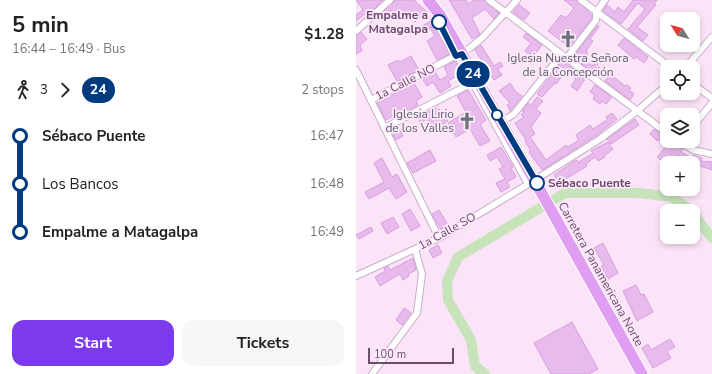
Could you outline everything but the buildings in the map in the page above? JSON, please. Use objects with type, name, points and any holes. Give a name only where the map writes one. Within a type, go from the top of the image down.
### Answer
[{"type":"highway","name":"Carretera Panamericana Norte","points":[[428,0],[440,15],[474,82],[501,122],[533,183],[561,228],[642,374]]},
{"type":"street","points":[[356,31],[390,0]]},
{"type":"street","points":[[489,0],[660,128]]},
{"type":"street","name":"1a Calle NO","points":[[371,100],[459,55],[482,38],[517,0]]},
{"type":"street","points":[[581,0],[661,60]]},
{"type":"street","points":[[501,122],[514,114],[596,20],[596,12],[606,0]]},
{"type":"street","points":[[692,60],[712,37]]},
{"type":"street","points":[[356,70],[439,238]]},
{"type":"street","points":[[384,128],[474,82],[533,183]]},
{"type":"street","points":[[700,89],[712,98]]},
{"type":"street","points":[[637,111],[660,91]]},
{"type":"street","points":[[700,118],[712,103]]},
{"type":"street","name":"1a Calle SO","points":[[356,276],[439,238],[533,183],[600,139],[637,111]]},
{"type":"street","points":[[690,148],[712,154]]},
{"type":"street","points":[[372,374],[417,313],[422,274],[415,249]]},
{"type":"waterway","points":[[485,374],[475,366],[471,340],[448,300],[447,281],[458,257],[565,193],[639,193],[671,197],[682,204]]},
{"type":"waterway","points":[[700,222],[712,238]]},
{"type":"bus line","name":"24","points":[[439,22],[456,56],[462,54],[537,183]]},
{"type":"place","name":"Empalme a Matagalpa","points":[[439,22]]},
{"type":"place","name":"Iglesia Nuestra Señora de la Concepción","points":[[568,39]]},
{"type":"place","name":"Iglesia Lirio de los Valles","points":[[467,121]]},
{"type":"place","name":"Sébaco Puente","points":[[537,183]]}]
